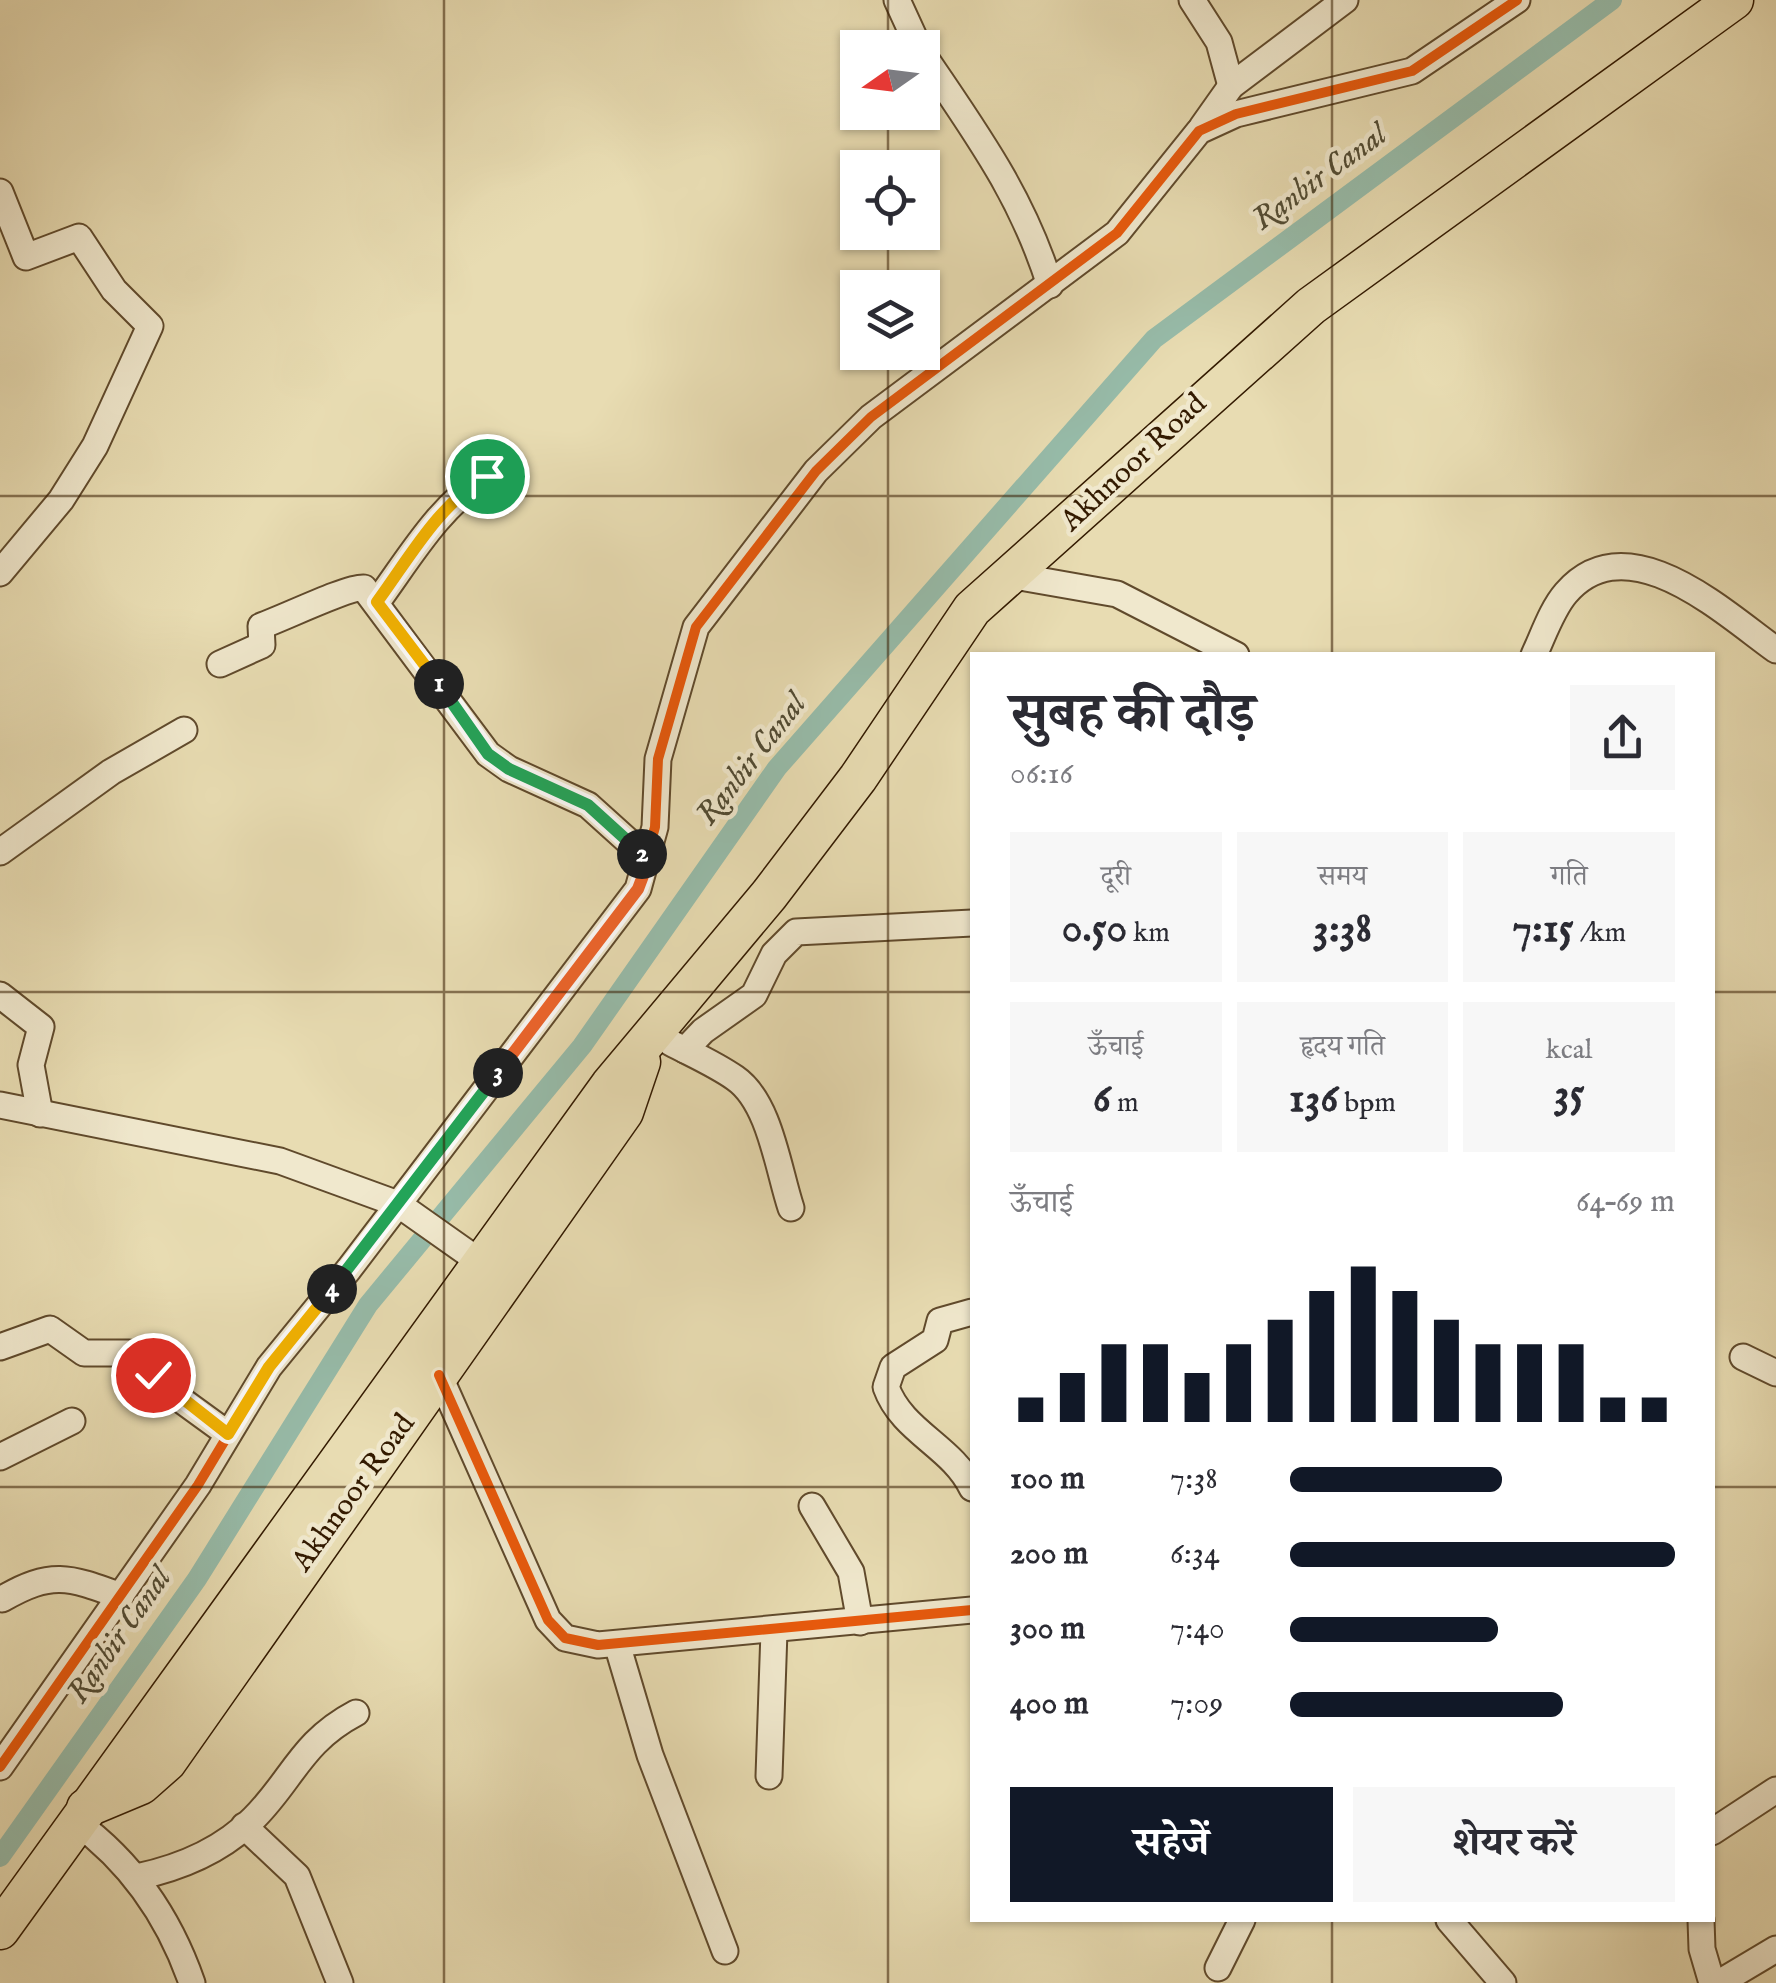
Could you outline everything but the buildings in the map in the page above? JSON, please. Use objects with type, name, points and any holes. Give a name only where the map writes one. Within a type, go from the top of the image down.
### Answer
[{"type":"highway","name":"Akhnoor Road","points":[[81,1815],[141,1785],[167,1762],[624,1112],[662,1041],[842,800],[950,636],[1009,576],[1310,306],[1734,0]]},
{"type":"highway","name":"Akhnoor Road","points":[[0,1930],[610,1085],[662,1041]]},
{"type":"street","points":[[897,0],[911,30]]},
{"type":"street","points":[[1192,0],[1220,42],[1232,86]]},
{"type":"street","points":[[0,1767],[121,1596],[269,1367],[638,889],[649,860],[658,759],[696,627],[816,472],[870,417],[1118,233],[1232,86],[1345,0]]},
{"type":"street","points":[[1199,131],[1236,114],[1412,71],[1517,0]]},
{"type":"street","points":[[940,78],[1008,179],[1028,218],[1050,285]]},
{"type":"street","points":[[0,192],[26,257],[79,237],[114,290],[150,326],[95,446],[61,500],[4,560]]},
{"type":"street","points":[[377,602],[444,510],[460,492],[487,476]]},
{"type":"street","points":[[1535,652],[1564,594],[1581,580],[1618,568],[1660,574],[1686,586],[1776,650]]},
{"type":"street","points":[[1009,576],[1116,594],[1230,652]]},
{"type":"street","points":[[220,664],[262,645],[261,626],[318,606],[348,588],[364,588],[488,754],[509,769],[588,805],[649,860]]},
{"type":"street","points":[[0,852],[111,772],[184,730]]},
{"type":"street","points":[[662,1041],[702,1030],[754,995],[774,954],[796,932],[970,923]]},
{"type":"street","points":[[0,995],[40,1026],[31,1065],[40,1114]]},
{"type":"street","points":[[662,1041],[737,1079],[748,1090],[758,1106],[791,1208]]},
{"type":"street","points":[[0,1105],[280,1162],[398,1204],[482,1264]]},
{"type":"street","points":[[970,1313],[940,1321],[935,1340],[893,1368],[886,1388],[903,1418],[954,1460],[970,1485]]},
{"type":"street","points":[[0,1347],[50,1329],[84,1353],[130,1353],[173,1394],[228,1434]]},
{"type":"street","points":[[1743,1357],[1776,1373]]},
{"type":"street","points":[[438,1375],[548,1620],[575,1643],[617,1644],[774,1631],[970,1610]]},
{"type":"street","points":[[0,1457],[72,1422]]},
{"type":"street","points":[[812,1506],[851,1572],[860,1622]]},
{"type":"street","points":[[2,1599],[36,1580],[54,1577],[121,1596]]},
{"type":"street","points":[[769,1776],[774,1631]]},
{"type":"street","points":[[617,1644],[650,1755],[724,1951]]},
{"type":"street","points":[[137,1877],[181,1866],[244,1826],[300,1755],[356,1713]]},
{"type":"street","points":[[1715,1830],[1776,1790]]},
{"type":"street","points":[[81,1815],[137,1877],[192,1983]]},
{"type":"street","points":[[244,1826],[297,1876],[340,1983]]},
{"type":"street","points":[[1218,1968],[1241,1922]]},
{"type":"street","points":[[1452,1922],[1503,1983]]},
{"type":"street","points":[[1701,1922],[1702,1949],[1716,1983],[1776,1949]]},
{"type":"waterway","name":"Ranbir Canal","points":[[0,1857],[197,1579],[368,1305],[582,1046],[777,768],[1154,339],[1612,0]]},
{"type":"cycle path","points":[[0,1767],[198,1485],[269,1367],[349,1269],[638,889],[655,827],[658,759],[696,627],[816,471],[871,417],[1117,233],[1199,131],[1236,114],[1412,71],[1517,0]]},
{"type":"cycle path","points":[[439,1375],[548,1620],[565,1638],[598,1645],[970,1610]]},
{"type":"route","points":[[153,1375],[228,1434],[269,1367],[349,1269],[638,889],[649,860],[588,805],[509,769],[488,754],[377,602],[444,510],[460,492],[487,476]]}]
